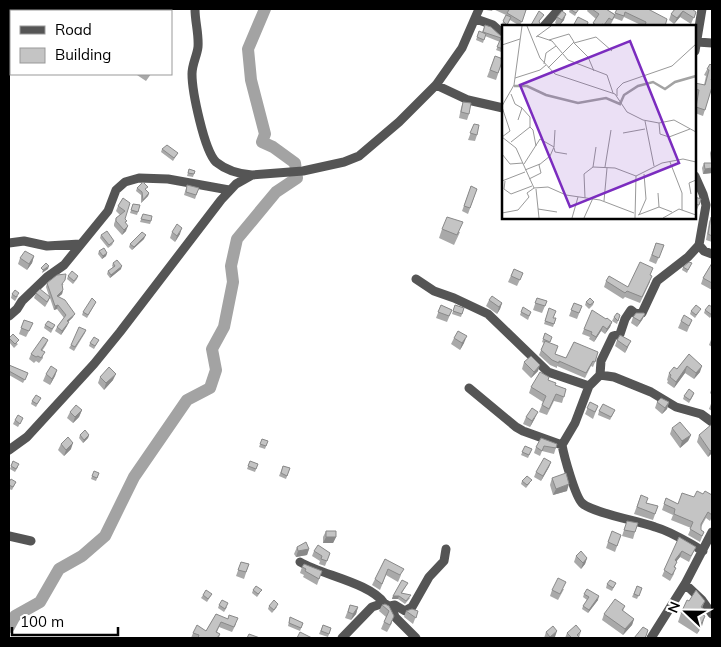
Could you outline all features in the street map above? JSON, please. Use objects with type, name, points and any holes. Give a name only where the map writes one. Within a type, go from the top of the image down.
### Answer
[{"type":"street","points":[[195,9],[198,46],[192,73],[199,118],[207,143],[215,161],[224,168],[233,172],[252,175],[303,171],[344,162],[359,156],[399,122],[436,85],[462,48],[479,9]]},
{"type":"street","points":[[545,25],[559,9]]},
{"type":"street","points":[[702,9],[696,46],[712,43]]},
{"type":"street","points":[[476,19],[492,25],[502,32]]},
{"type":"street","points":[[436,85],[468,100],[502,108]]},
{"type":"street","points":[[9,450],[27,437],[94,364],[229,190],[243,179],[252,175]]},
{"type":"street","points":[[9,316],[47,277],[64,265],[108,211],[116,190],[128,180],[140,178],[168,180],[229,190]]},
{"type":"street","points":[[696,178],[708,201],[699,244],[688,257],[657,281],[642,313],[636,314],[631,310],[625,319],[620,334],[613,336],[601,361],[600,375],[588,386],[575,423],[562,445],[574,488],[582,503],[608,514],[657,527],[679,536],[703,552]]},
{"type":"street","points":[[9,243],[24,241],[43,246],[80,244]]},
{"type":"street","points":[[699,244],[704,251],[712,254]]},
{"type":"street","points":[[416,279],[434,291],[488,314],[548,372],[588,386]]},
{"type":"street","points":[[600,375],[614,377],[651,392],[676,407],[701,414],[712,422]]},
{"type":"street","points":[[470,388],[516,427],[562,445]]},
{"type":"street","points":[[651,638],[685,584],[712,532]]},
{"type":"street","points":[[9,536],[31,541]]},
{"type":"street","points":[[342,638],[372,607],[395,605],[405,611],[412,607],[426,581],[444,561],[446,549]]},
{"type":"street","points":[[300,562],[366,590],[380,598],[395,617],[416,638]]},
{"type":"street","points":[[685,584],[702,600],[712,614]]},
{"type":"building","points":[[505,9],[526,10],[522,22],[507,13],[509,10]]},
{"type":"building","points":[[570,9],[579,9],[576,13]]},
{"type":"building","points":[[592,9],[606,9],[615,15],[612,20],[609,18],[604,25],[596,25],[593,23],[599,14]]},
{"type":"building","points":[[617,9],[648,9],[667,19],[665,25],[645,25],[646,22],[625,12],[624,16],[615,13]]},
{"type":"building","points":[[675,9],[692,9],[696,12],[694,18],[683,11],[677,18],[671,14]]},
{"type":"building","points":[[539,11],[544,15],[539,21],[541,25],[531,25]]},
{"type":"building","points":[[562,11],[566,14],[562,20],[557,17]]},
{"type":"building","points":[[506,15],[511,17],[507,25],[503,21]]},
{"type":"building","points":[[578,17],[588,22],[587,25],[574,25]]},
{"type":"building","points":[[485,25],[491,27],[502,37],[502,48],[497,47],[501,38],[483,32]]},
{"type":"building","points":[[479,31],[486,34],[484,40],[477,37]]},
{"type":"building","points":[[495,56],[502,59],[498,73],[490,70]]},
{"type":"building","points":[[710,64],[712,66],[712,87],[705,110],[696,107],[699,90],[696,89],[696,83],[705,85],[709,70],[707,69]]},
{"type":"building","points":[[463,102],[471,103],[469,114],[461,112]]},
{"type":"building","points":[[474,124],[479,125],[477,135],[470,133]]},
{"type":"building","points":[[167,145],[178,153],[174,158],[162,149]]},
{"type":"building","points":[[704,163],[712,163],[712,168],[705,169]]},
{"type":"building","points":[[189,169],[195,171],[194,174],[188,173]]},
{"type":"building","points":[[143,182],[148,187],[145,189],[149,193],[143,200],[142,192],[137,188]]},
{"type":"building","points":[[187,185],[199,188],[196,195],[186,192]]},
{"type":"building","points":[[471,186],[477,189],[470,208],[464,206]]},
{"type":"building","points":[[696,197],[701,199],[699,205],[696,204]]},
{"type":"building","points":[[123,198],[130,203],[125,219],[128,226],[124,230],[116,221],[116,218],[125,211],[118,206]]},
{"type":"building","points":[[133,204],[140,205],[138,212],[131,210]]},
{"type":"building","points":[[143,214],[152,216],[151,221],[141,219]]},
{"type":"building","points":[[447,217],[463,222],[457,235],[442,229]]},
{"type":"building","points":[[712,217],[712,236],[708,234]]},
{"type":"building","points":[[177,224],[182,228],[177,236],[172,232]]},
{"type":"building","points":[[107,231],[114,241],[109,245],[101,235]]},
{"type":"building","points":[[142,232],[146,235],[134,247],[130,244]]},
{"type":"building","points":[[656,243],[664,245],[659,258],[652,255]]},
{"type":"building","points":[[104,248],[107,253],[103,256],[99,251]]},
{"type":"building","points":[[25,251],[34,256],[29,264],[20,258]]},
{"type":"building","points":[[117,260],[122,266],[111,275],[108,271],[115,266],[113,263]]},
{"type":"building","points":[[640,262],[653,268],[650,275],[652,276],[642,297],[627,291],[625,293],[606,281],[609,276],[628,287]]},
{"type":"building","points":[[689,262],[692,263],[688,270],[683,267]]},
{"type":"building","points":[[46,263],[49,266],[43,270],[41,268]]},
{"type":"building","points":[[712,263],[712,283],[703,278]]},
{"type":"building","points":[[514,269],[523,273],[520,280],[511,276]]},
{"type":"building","points":[[72,271],[78,276],[74,281],[68,276]]},
{"type":"building","points":[[66,274],[62,284],[63,290],[57,296],[65,300],[75,314],[67,321],[69,322],[62,331],[57,327],[66,315],[58,305],[55,306],[47,283],[57,275]]},
{"type":"building","points":[[40,289],[50,297],[47,302],[36,293]]},
{"type":"building","points":[[15,290],[19,293],[16,297],[12,294]]},
{"type":"building","points":[[492,296],[502,303],[499,307],[489,300]]},
{"type":"building","points":[[92,298],[96,302],[88,315],[83,312]]},
{"type":"building","points":[[537,298],[547,301],[545,306],[535,303]]},
{"type":"building","points":[[590,298],[594,302],[590,305],[586,302]]},
{"type":"building","points":[[574,303],[582,306],[579,313],[571,310]]},
{"type":"building","points":[[441,305],[452,310],[449,316],[438,312]]},
{"type":"building","points":[[455,305],[464,308],[462,314],[453,311]]},
{"type":"building","points":[[696,305],[701,309],[696,315],[691,311]]},
{"type":"building","points":[[709,305],[712,307],[712,315],[705,310]]},
{"type":"building","points":[[523,307],[531,312],[529,316],[521,312]]},
{"type":"building","points":[[549,308],[556,311],[553,318],[556,318],[554,324],[545,321]]},
{"type":"building","points":[[592,310],[612,322],[607,329],[603,326],[596,337],[591,334],[592,332],[584,329]]},
{"type":"building","points":[[617,313],[620,315],[618,321],[614,317]]},
{"type":"building","points":[[636,313],[645,314],[640,321],[633,317]]},
{"type":"building","points":[[684,315],[692,320],[689,326],[681,321]]},
{"type":"building","points":[[24,320],[33,323],[29,331],[21,328]]},
{"type":"building","points":[[48,321],[55,325],[52,329],[45,325]]},
{"type":"building","points":[[79,327],[86,330],[75,347],[71,345]]},
{"type":"building","points":[[458,331],[467,336],[462,343],[454,338]]},
{"type":"building","points":[[545,333],[552,337],[550,342],[543,339]]},
{"type":"building","points":[[13,334],[19,340],[15,344],[9,338]]},
{"type":"building","points":[[620,335],[631,341],[627,347],[617,340]]},
{"type":"building","points":[[43,337],[48,340],[41,350],[45,352],[41,358],[36,357],[31,354]]},
{"type":"building","points":[[94,337],[99,340],[95,346],[90,343]]},
{"type":"building","points":[[545,341],[558,346],[555,354],[566,358],[574,342],[598,352],[595,362],[593,361],[586,373],[559,361],[559,363],[552,360],[541,350]]},
{"type":"building","points":[[689,354],[702,366],[696,373],[687,366],[676,382],[670,377],[669,373],[674,367],[677,369]]},
{"type":"building","points":[[531,356],[540,365],[534,372],[524,362]]},
{"type":"building","points":[[9,365],[28,373],[25,380],[9,371]]},
{"type":"building","points":[[51,366],[57,370],[52,379],[46,374]]},
{"type":"building","points":[[109,367],[116,374],[106,383],[100,377]]},
{"type":"building","points":[[540,372],[549,377],[548,380],[556,383],[555,385],[566,389],[564,397],[556,394],[549,409],[542,405],[546,396],[531,387]]},
{"type":"building","points":[[689,389],[694,393],[690,400],[684,396]]},
{"type":"building","points":[[36,395],[41,398],[37,404],[32,401]]},
{"type":"building","points":[[661,398],[669,402],[665,408],[657,402]]},
{"type":"building","points":[[590,402],[598,406],[595,412],[587,408]]},
{"type":"building","points":[[603,404],[615,410],[611,417],[599,411]]},
{"type":"building","points":[[76,405],[82,410],[75,417],[70,412]]},
{"type":"building","points":[[532,408],[538,412],[532,421],[526,417]]},
{"type":"building","points":[[18,415],[23,418],[20,424],[15,420]]},
{"type":"building","points":[[680,422],[691,435],[682,441],[672,428]]},
{"type":"building","points":[[712,424],[712,449],[710,451],[699,435]]},
{"type":"building","points":[[85,430],[89,435],[84,440],[80,435]]},
{"type":"building","points":[[68,437],[73,443],[66,450],[61,444]]},
{"type":"building","points":[[541,438],[557,444],[556,448],[544,446],[542,451],[536,447]]},
{"type":"building","points":[[262,439],[268,441],[266,446],[260,444]]},
{"type":"building","points":[[525,446],[532,449],[529,455],[522,452]]},
{"type":"building","points":[[544,458],[551,462],[543,476],[536,472]]},
{"type":"building","points":[[13,461],[19,464],[16,469],[11,466]]},
{"type":"building","points":[[250,461],[258,464],[256,469],[248,466]]},
{"type":"building","points":[[283,466],[290,468],[287,476],[281,473]]},
{"type":"building","points":[[94,471],[99,473],[97,478],[92,476]]},
{"type":"building","points":[[566,473],[569,484],[556,489],[552,478]]},
{"type":"building","points":[[527,476],[532,480],[527,485],[522,481]]},
{"type":"building","points":[[11,479],[16,482],[13,487],[9,485]]},
{"type":"building","points":[[697,491],[703,494],[705,491],[712,495],[712,515],[708,512],[701,524],[701,530],[704,532],[702,536],[690,529],[693,522],[674,514],[675,509],[664,504],[666,498],[678,504],[682,493],[694,497]]},
{"type":"building","points":[[641,495],[648,498],[646,503],[658,506],[655,514],[637,507]]},
{"type":"building","points":[[627,521],[638,523],[635,532],[624,530]]},
{"type":"building","points":[[326,531],[336,531],[336,537],[326,537]]},
{"type":"building","points":[[612,531],[621,535],[617,546],[608,542]]},
{"type":"building","points":[[679,537],[696,547],[691,556],[682,551],[675,560],[677,562],[674,567],[676,568],[672,575],[664,570]]},
{"type":"building","points":[[306,542],[309,549],[298,551],[297,547]]},
{"type":"building","points":[[318,545],[330,553],[327,561],[321,559],[322,556],[314,551]]},
{"type":"building","points":[[581,551],[587,558],[583,563],[576,556]]},
{"type":"building","points":[[385,559],[404,569],[400,575],[388,569],[382,584],[375,579]]},
{"type":"building","points":[[241,562],[249,564],[246,572],[238,570]]},
{"type":"building","points":[[304,564],[322,571],[319,579],[305,571],[306,569],[302,567]]},
{"type":"building","points":[[558,578],[566,582],[560,594],[552,590]]},
{"type":"building","points":[[402,580],[408,583],[401,593],[411,595],[406,601],[399,596],[393,596]]},
{"type":"building","points":[[610,580],[616,583],[613,588],[607,584]]},
{"type":"building","points":[[256,586],[262,590],[258,594],[253,590]]},
{"type":"building","points":[[637,586],[642,588],[639,596],[634,594]]},
{"type":"building","points":[[587,589],[599,596],[589,610],[583,606],[589,597],[584,594]]},
{"type":"building","points":[[206,590],[212,594],[208,599],[203,595]]},
{"type":"building","points":[[696,590],[705,601],[701,607],[704,609],[701,614],[705,616],[701,624],[681,613],[687,600],[689,601]]},
{"type":"building","points":[[615,599],[625,606],[622,610],[634,619],[625,629],[604,614]]},
{"type":"building","points":[[222,600],[228,603],[225,609],[219,605]]},
{"type":"building","points":[[274,600],[278,604],[274,610],[269,606]]},
{"type":"building","points":[[350,605],[358,607],[353,614],[348,612]]},
{"type":"building","points":[[382,605],[389,606],[394,616],[390,625],[384,622],[389,611]]},
{"type":"building","points":[[412,609],[418,611],[416,618],[406,611]]},
{"type":"building","points":[[216,614],[228,619],[229,615],[238,618],[234,627],[221,622],[216,632],[220,634],[217,638],[198,638],[199,635],[193,633],[197,625],[206,631]]},
{"type":"building","points":[[290,617],[303,623],[301,628],[289,623]]},
{"type":"building","points":[[323,625],[331,628],[329,634],[321,631]]},
{"type":"building","points":[[576,625],[581,631],[577,635],[578,638],[572,638],[567,633]]},
{"type":"building","points":[[553,626],[557,631],[550,637],[546,632]]},
{"type":"building","points":[[643,627],[648,630],[646,636],[644,638],[634,638]]},
{"type":"building","points":[[300,632],[312,638],[297,638]]},
{"type":"building","points":[[249,634],[260,638],[247,638]]},
{"type":"waterway","points":[[9,627],[15,616],[40,602],[59,569],[82,556],[105,536],[134,477],[187,400],[210,388],[216,370],[212,349],[224,327],[233,282],[231,266],[237,239],[276,192],[297,178],[295,163],[273,147],[262,142],[265,134],[251,80],[248,49],[265,9]]}]
